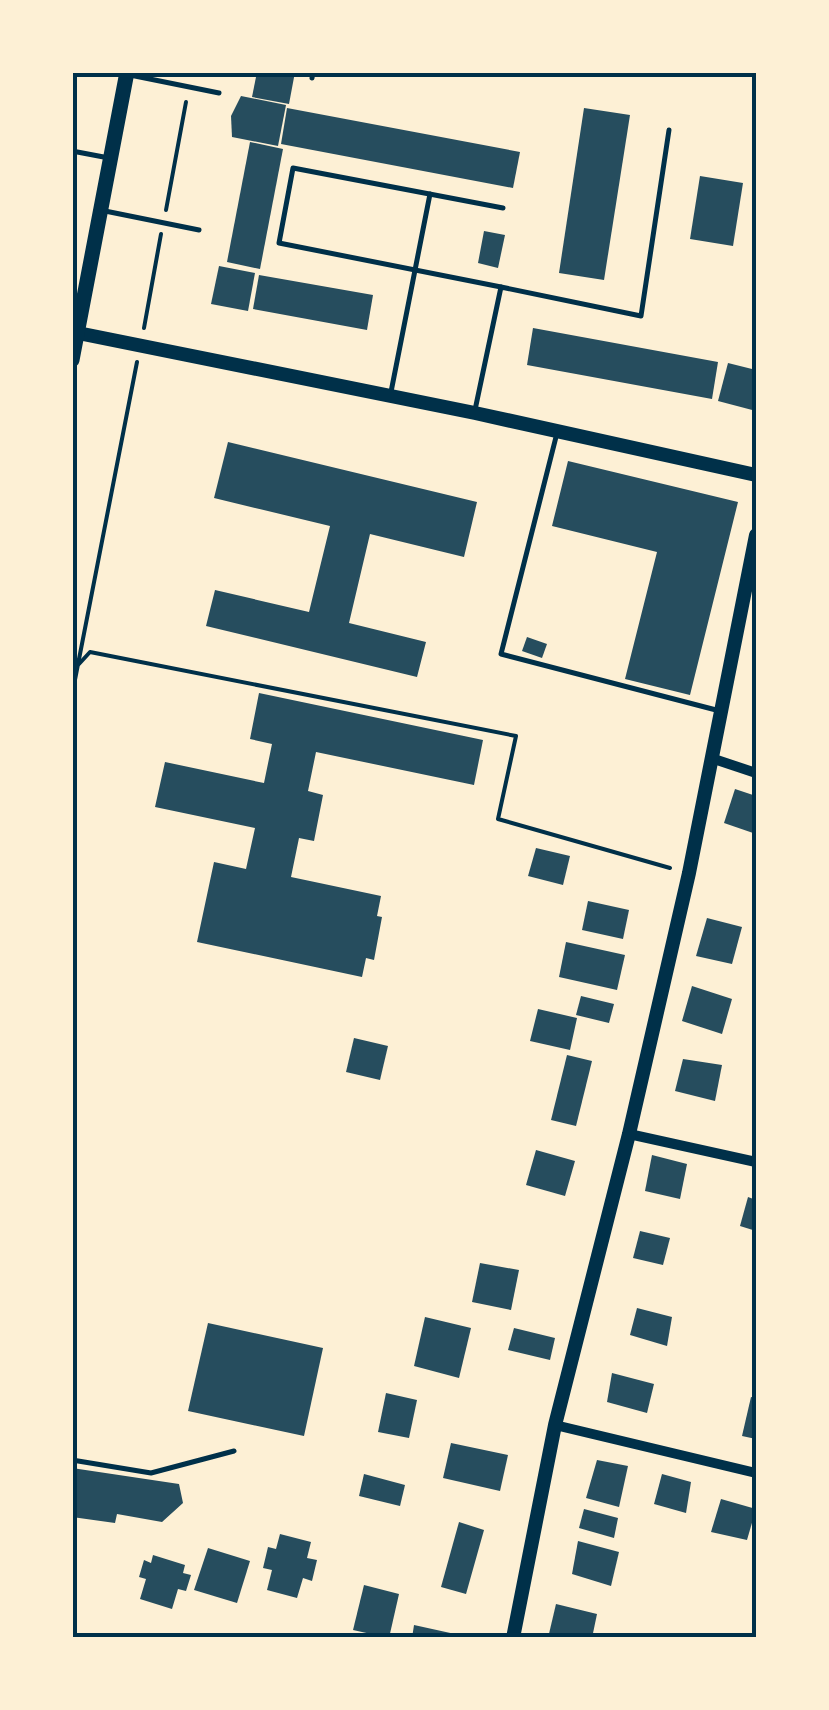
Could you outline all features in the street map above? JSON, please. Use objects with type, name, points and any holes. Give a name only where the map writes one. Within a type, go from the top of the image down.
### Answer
[{"type":"main road","points":[[72,360],[127,73]]},
{"type":"street","points":[[78,333],[475,412],[756,475]]},
{"type":"street","points":[[512,1638],[555,1425],[689,873],[756,534]]},
{"type":"street","points":[[714,758],[756,773]]},
{"type":"street","points":[[628,1134],[756,1162]]},
{"type":"street","points":[[555,1425],[756,1473]]},
{"type":"lane","points":[[127,73],[220,93]]},
{"type":"lane","points":[[503,208],[293,168],[279,242],[641,316],[669,130]]},
{"type":"lane","points":[[72,151],[111,158]]},
{"type":"lane","points":[[390,395],[430,194]]},
{"type":"lane","points":[[102,211],[199,230]]},
{"type":"lane","points":[[475,412],[501,287]]},
{"type":"lane","points":[[558,432],[501,654],[723,712]]},
{"type":"lane","points":[[72,1460],[150,1473],[234,1452]]},
{"type":"path","points":[[72,696],[189,86]]},
{"type":"path","points":[[76,663],[90,652],[516,736],[498,818],[689,873]]},
{"type":"building","points":[[257,72],[295,72],[289,104],[252,97]]},
{"type":"building","points":[[241,96],[286,105],[278,146],[232,137],[231,116]]},
{"type":"building","points":[[287,108],[520,152],[513,188],[281,144]]},
{"type":"building","points":[[584,108],[630,115],[604,280],[559,273]]},
{"type":"building","points":[[250,142],[283,149],[260,269],[227,262]]},
{"type":"building","points":[[700,176],[743,183],[733,246],[690,239]]},
{"type":"building","points":[[484,231],[505,235],[498,268],[478,263]]},
{"type":"building","points":[[219,266],[255,273],[248,311],[211,304]]},
{"type":"building","points":[[259,275],[373,295],[367,330],[253,309]]},
{"type":"building","points":[[533,328],[718,362],[712,399],[527,365]]},
{"type":"building","points":[[728,363],[756,370],[756,411],[718,401]]},
{"type":"building","points":[[228,442],[477,502],[464,557],[370,534],[349,623],[426,642],[417,677],[206,626],[215,590],[309,612],[330,526],[214,498]]},
{"type":"building","points":[[568,461],[738,502],[690,695],[625,679],[657,552],[552,526]]},
{"type":"building","points":[[527,637],[547,644],[542,658],[522,651]]},
{"type":"building","points":[[259,693],[483,740],[474,785],[316,752],[308,791],[323,795],[314,841],[299,838],[291,877],[381,896],[377,916],[382,917],[374,960],[366,958],[362,977],[197,942],[214,862],[246,869],[255,828],[155,807],[165,762],[264,783],[272,744],[250,739]]},
{"type":"building","points":[[735,789],[756,796],[756,834],[724,823]]},
{"type":"building","points":[[536,848],[570,856],[563,885],[528,876]]},
{"type":"building","points":[[588,901],[629,910],[623,939],[582,930]]},
{"type":"building","points":[[707,918],[742,927],[732,964],[696,956]]},
{"type":"building","points":[[566,942],[625,955],[617,990],[559,977]]},
{"type":"building","points":[[692,986],[732,999],[722,1034],[682,1021]]},
{"type":"building","points":[[581,996],[614,1004],[609,1023],[576,1015]]},
{"type":"building","points":[[538,1009],[577,1018],[570,1050],[530,1041]]},
{"type":"building","points":[[354,1038],[388,1046],[380,1080],[346,1072]]},
{"type":"building","points":[[567,1055],[592,1061],[576,1126],[551,1120]]},
{"type":"building","points":[[683,1059],[722,1065],[715,1101],[675,1091]]},
{"type":"building","points":[[536,1150],[575,1161],[565,1196],[526,1185]]},
{"type":"building","points":[[652,1155],[687,1164],[680,1199],[645,1191]]},
{"type":"building","points":[[748,1197],[756,1200],[756,1231],[740,1226]]},
{"type":"building","points":[[640,1231],[670,1238],[663,1265],[633,1258]]},
{"type":"building","points":[[480,1263],[519,1270],[511,1310],[472,1302]]},
{"type":"building","points":[[637,1308],[672,1317],[667,1346],[630,1335]]},
{"type":"building","points":[[425,1317],[471,1328],[459,1378],[414,1366]]},
{"type":"building","points":[[208,1323],[323,1348],[304,1436],[188,1411]]},
{"type":"building","points":[[514,1328],[555,1338],[550,1360],[508,1350]]},
{"type":"building","points":[[612,1373],[654,1384],[647,1413],[607,1402]]},
{"type":"building","points":[[386,1393],[417,1400],[409,1438],[378,1432]]},
{"type":"building","points":[[751,1397],[756,1398],[756,1439],[742,1436]]},
{"type":"building","points":[[451,1443],[508,1455],[500,1491],[443,1478]]},
{"type":"building","points":[[597,1460],[628,1466],[619,1507],[586,1498]]},
{"type":"building","points":[[72,1468],[179,1484],[183,1503],[162,1522],[117,1514],[115,1523],[72,1517]]},
{"type":"building","points":[[364,1474],[405,1485],[400,1506],[359,1496]]},
{"type":"building","points":[[662,1474],[691,1482],[686,1513],[654,1504]]},
{"type":"building","points":[[721,1499],[756,1509],[747,1540],[711,1532]]},
{"type":"building","points":[[584,1509],[618,1518],[614,1538],[579,1528]]},
{"type":"building","points":[[459,1522],[484,1530],[466,1594],[441,1587]]},
{"type":"building","points":[[280,1534],[311,1542],[307,1558],[317,1560],[312,1581],[303,1578],[297,1598],[267,1590],[272,1570],[263,1568],[268,1547],[276,1549]]},
{"type":"building","points":[[578,1541],[619,1552],[611,1586],[572,1574]]},
{"type":"building","points":[[208,1548],[250,1561],[237,1603],[194,1590]]},
{"type":"building","points":[[153,1555],[185,1565],[183,1573],[191,1575],[186,1591],[178,1589],[172,1609],[140,1599],[146,1579],[139,1577],[144,1560],[151,1563]]},
{"type":"building","points":[[364,1585],[399,1594],[389,1638],[353,1630]]},
{"type":"building","points":[[556,1604],[597,1614],[592,1638],[548,1638]]},
{"type":"building","points":[[414,1625],[464,1636],[464,1638],[412,1638]]}]
